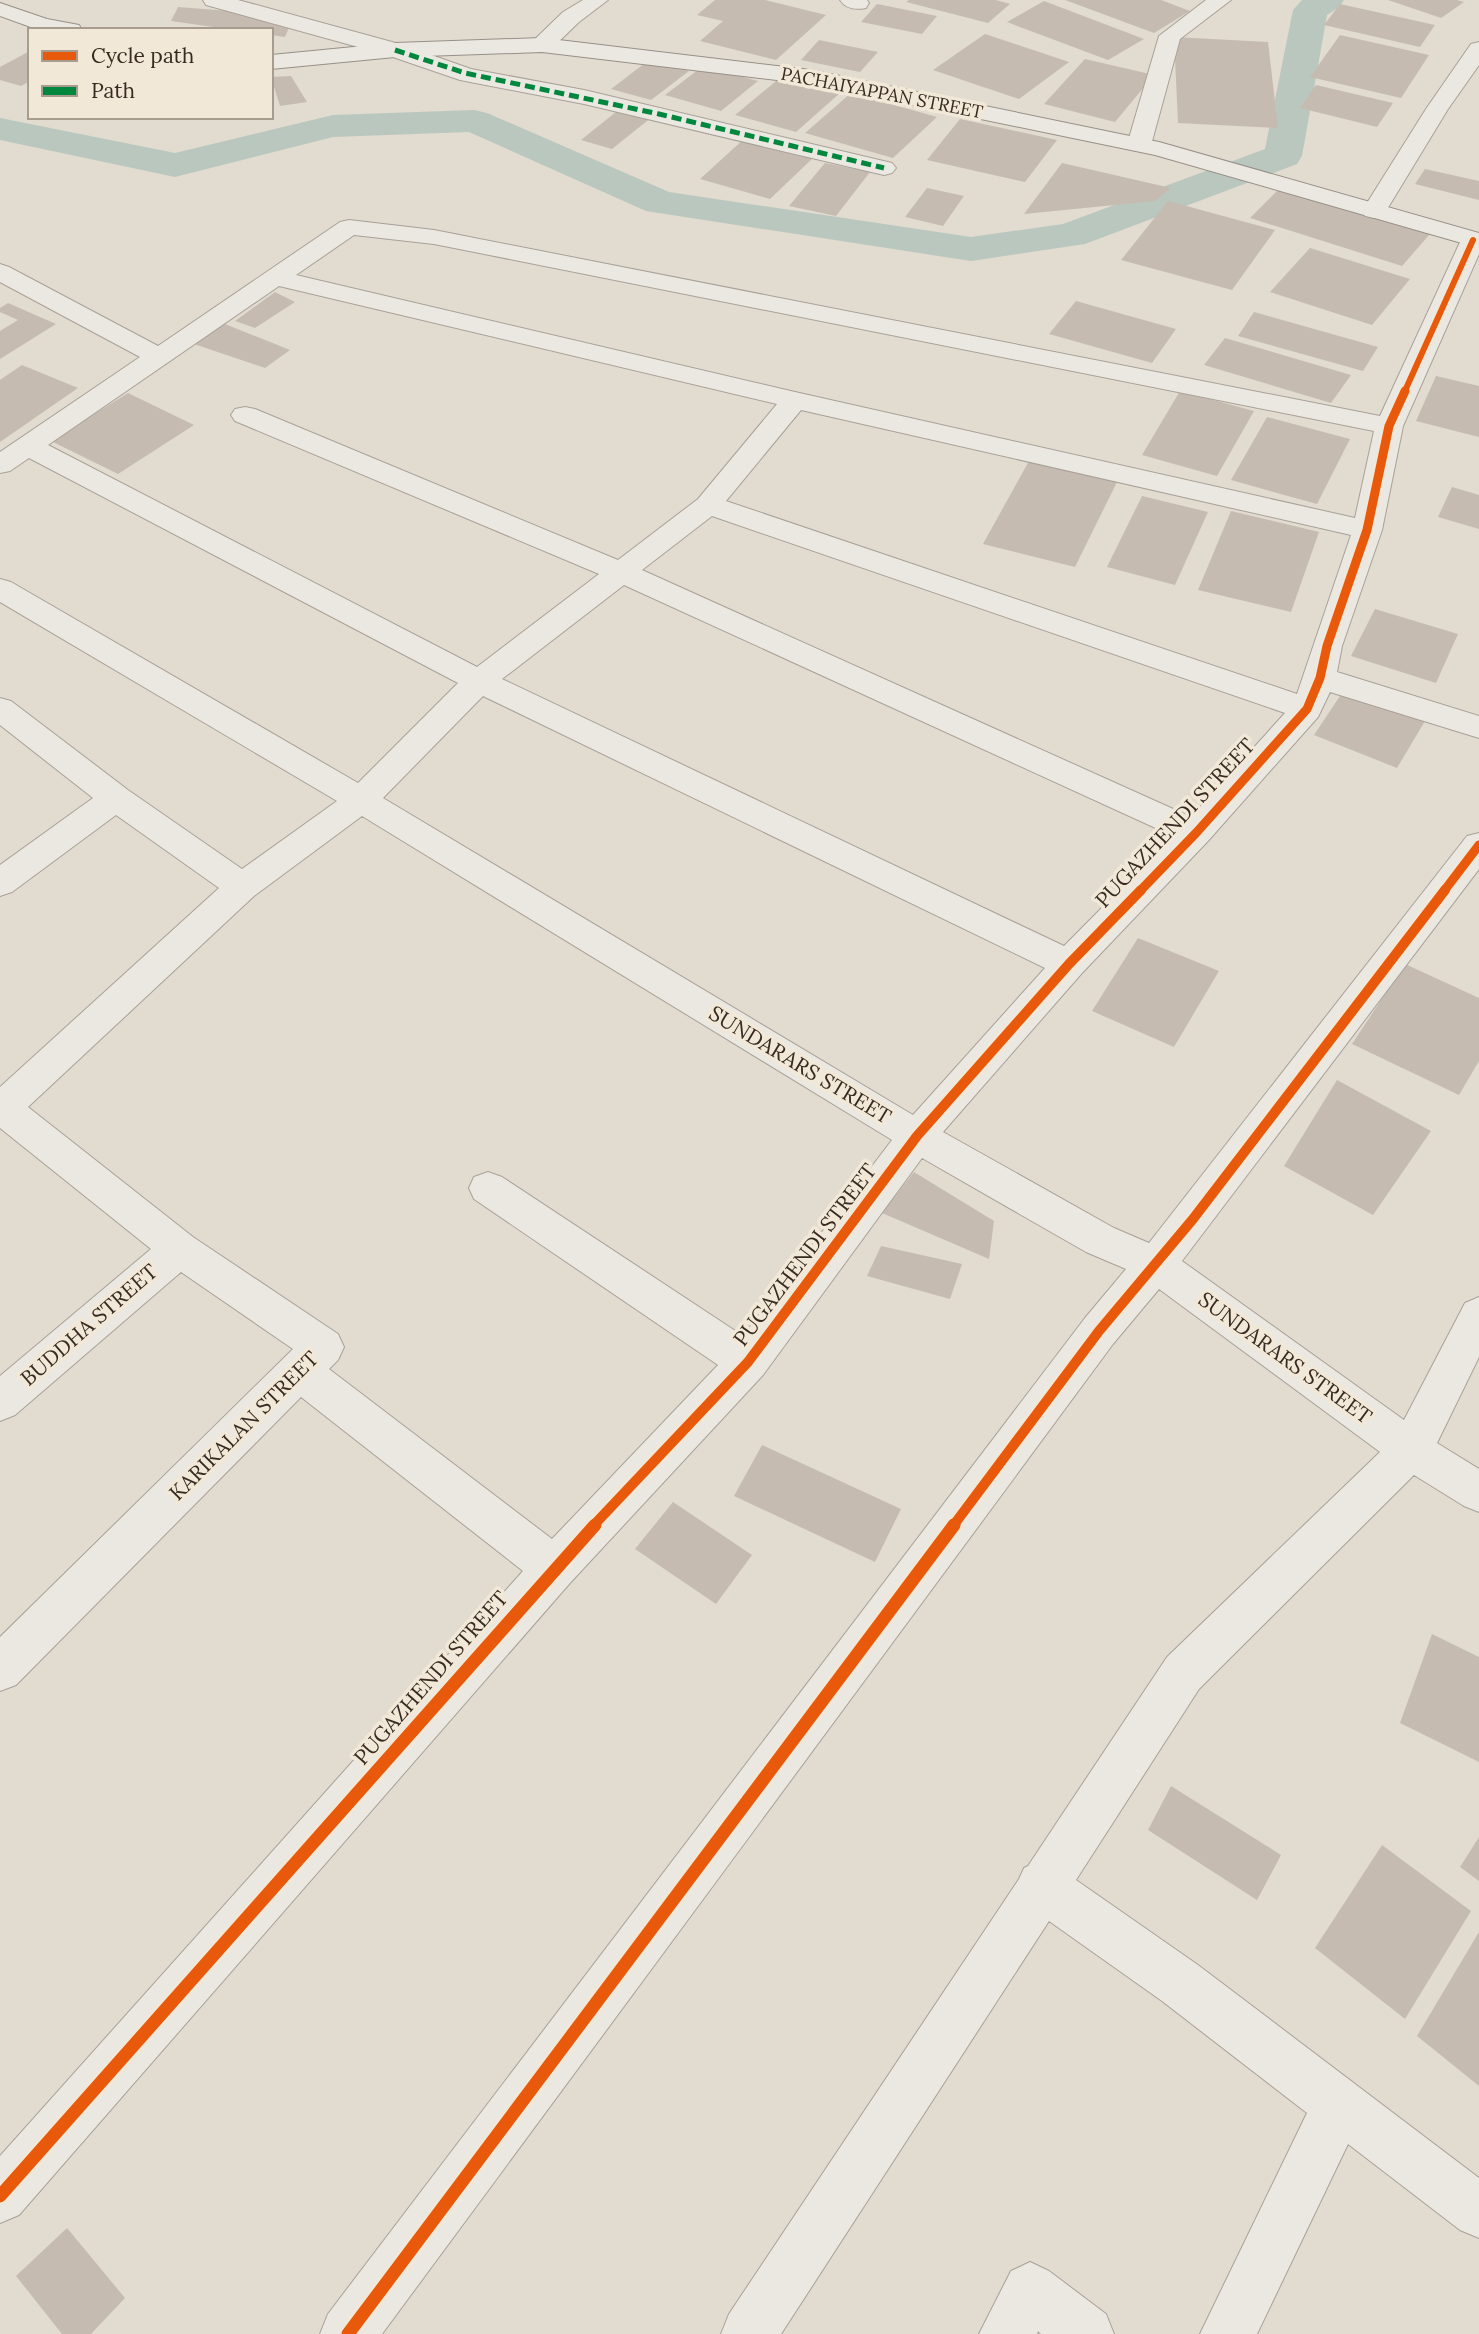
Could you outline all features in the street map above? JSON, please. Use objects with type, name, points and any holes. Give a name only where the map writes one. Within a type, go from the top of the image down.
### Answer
[{"type":"street","points":[[214,0],[394,50],[468,75],[584,97],[884,168]]},
{"type":"street","points":[[542,45],[571,17],[597,0]]},
{"type":"street","points":[[1149,147],[1170,36],[1220,0]]},
{"type":"street","points":[[0,9],[61,28]]},
{"type":"street","name":"PACHAIYAPPAN STREET","points":[[273,62],[394,50],[542,45],[811,77],[1149,147],[1476,240]]},
{"type":"street","points":[[1374,211],[1437,109],[1479,49]]},
{"type":"street","points":[[0,465],[349,228],[435,237],[1389,426]]},
{"type":"street","name":"PUGAZHENDI STREET","points":[[0,2196],[554,1568],[748,1362],[917,1136],[1069,964],[1196,833],[1314,694],[1327,646],[1367,530],[1389,426],[1476,240]]},
{"type":"street","points":[[0,272],[159,358]]},
{"type":"street","points":[[274,277],[795,400],[1367,530]]},
{"type":"street","points":[[1,1109],[242,887],[361,800],[479,681],[708,505],[795,400]]},
{"type":"street","points":[[245,415],[621,572],[1196,833]]},
{"type":"street","points":[[26,445],[479,681],[1069,964]]},
{"type":"street","points":[[708,505],[1314,694],[1479,727]]},
{"type":"street","name":"SUNDARARS STREET","points":[[0,589],[361,800],[917,1136],[1100,1240],[1156,1264],[1411,1450],[1479,1492]]},
{"type":"street","points":[[0,709],[116,798],[242,887]]},
{"type":"street","points":[[0,883],[116,798]]},
{"type":"street","points":[[348,2334],[1099,1331],[1193,1219],[1479,845]]},
{"type":"street","name":"KARIKALAN STREET","points":[[0,1669],[323,1347],[179,1249],[1,1109]]},
{"type":"street","points":[[488,1188],[748,1362]]},
{"type":"street","name":"BUDDHA STREET","points":[[0,1402],[179,1249]]},
{"type":"street","points":[[749,2334],[1182,1673],[1411,1450],[1479,1315]]},
{"type":"street","points":[[301,1371],[554,1568]]},
{"type":"street","points":[[1041,1885],[1180,1983],[1479,2211]]},
{"type":"street","points":[[1228,2334],[1339,2104]]},
{"type":"street","points":[[1007,2334],[1030,2290],[1086,2334]]},
{"type":"building","points":[[715,0],[765,0],[826,15],[776,60],[700,41],[723,21],[697,15]]},
{"type":"building","points":[[996,0],[1010,4],[988,23],[906,2]]},
{"type":"building","points":[[1065,0],[1161,0],[1190,11],[1154,33]]},
{"type":"building","points":[[1388,0],[1457,0],[1464,2],[1441,18]]},
{"type":"building","points":[[1044,1],[1144,39],[1108,60],[1007,22]]},
{"type":"building","points":[[877,4],[937,16],[922,34],[861,22]]},
{"type":"building","points":[[1340,4],[1435,25],[1420,47],[1324,25]]},
{"type":"building","points":[[178,7],[243,12],[290,25],[285,37],[273,35],[273,28],[221,28],[171,21]]},
{"type":"building","points":[[985,34],[1069,62],[1019,99],[933,70]]},
{"type":"building","points":[[1340,35],[1429,55],[1401,98],[1310,77]]},
{"type":"building","points":[[1174,37],[1268,42],[1278,128],[1178,123]]},
{"type":"building","points":[[819,40],[878,52],[860,72],[801,60]]},
{"type":"building","points":[[28,52],[28,82],[21,86],[0,80],[0,67]]},
{"type":"building","points":[[1085,59],[1154,75],[1115,122],[1044,104]]},
{"type":"building","points":[[649,60],[689,71],[651,100],[611,89]]},
{"type":"building","points":[[703,66],[758,81],[721,111],[665,95]]},
{"type":"building","points":[[291,76],[307,102],[280,106],[273,77]]},
{"type":"building","points":[[781,77],[840,93],[796,132],[735,115]]},
{"type":"building","points":[[1316,85],[1393,103],[1377,127],[1300,108]]},
{"type":"building","points":[[851,93],[937,117],[893,158],[805,133]]},
{"type":"building","points":[[621,108],[652,117],[612,149],[581,140]]},
{"type":"building","points":[[960,119],[1057,140],[1025,182],[927,160]]},
{"type":"building","points":[[745,138],[814,157],[770,199],[700,179]]},
{"type":"building","points":[[825,163],[870,172],[836,216],[789,206]]},
{"type":"building","points":[[1062,163],[1171,188],[1155,201],[1024,214]]},
{"type":"building","points":[[1425,169],[1479,181],[1479,200],[1415,184]]},
{"type":"building","points":[[927,188],[964,196],[943,226],[905,217]]},
{"type":"building","points":[[1280,188],[1430,234],[1402,266],[1250,218]]},
{"type":"building","points":[[1168,201],[1275,230],[1232,290],[1121,260]]},
{"type":"building","points":[[1310,248],[1410,279],[1372,325],[1270,292]]},
{"type":"building","points":[[275,292],[295,302],[255,328],[235,321]]},
{"type":"building","points":[[1076,301],[1176,329],[1152,363],[1049,334]]},
{"type":"building","points":[[8,303],[56,324],[0,359],[0,331],[18,320],[0,312],[0,308]]},
{"type":"building","points":[[1254,312],[1378,347],[1363,371],[1238,336]]},
{"type":"building","points":[[220,322],[290,350],[265,368],[191,343]]},
{"type":"building","points":[[1225,338],[1351,375],[1331,403],[1204,365]]},
{"type":"building","points":[[22,365],[78,388],[0,442],[0,380]]},
{"type":"building","points":[[1436,376],[1479,386],[1479,437],[1416,421]]},
{"type":"building","points":[[1180,391],[1254,411],[1217,476],[1142,455]]},
{"type":"building","points":[[128,393],[194,425],[118,474],[51,441]]},
{"type":"building","points":[[1267,417],[1350,439],[1317,504],[1231,480]]},
{"type":"building","points":[[1029,461],[1117,482],[1075,567],[983,544]]},
{"type":"building","points":[[1452,487],[1479,495],[1479,529],[1438,517]]},
{"type":"building","points":[[1142,496],[1208,512],[1175,585],[1107,567]]},
{"type":"building","points":[[1231,511],[1319,532],[1291,612],[1198,590]]},
{"type":"building","points":[[1375,609],[1458,634],[1436,683],[1351,656]]},
{"type":"building","points":[[1344,690],[1425,721],[1397,768],[1314,735]]},
{"type":"building","points":[[1138,938],[1219,971],[1174,1047],[1092,1011]]},
{"type":"building","points":[[1405,964],[1479,998],[1479,1061],[1459,1095],[1352,1044]]},
{"type":"building","points":[[1337,1080],[1431,1131],[1373,1215],[1284,1166]]},
{"type":"building","points":[[914,1172],[994,1221],[989,1259],[882,1213]]},
{"type":"building","points":[[881,1246],[962,1264],[950,1299],[867,1276]]},
{"type":"building","points":[[762,1445],[901,1509],[875,1562],[734,1496]]},
{"type":"building","points":[[673,1502],[752,1555],[716,1604],[635,1549]]},
{"type":"building","points":[[1432,1634],[1479,1657],[1479,1762],[1400,1723]]},
{"type":"building","points":[[1171,1786],[1281,1855],[1257,1900],[1148,1830]]},
{"type":"building","points":[[1479,1837],[1479,1881],[1460,1867]]},
{"type":"building","points":[[1382,1845],[1471,1911],[1405,2019],[1315,1948]]},
{"type":"building","points":[[1479,1932],[1479,2086],[1417,2036]]},
{"type":"building","points":[[67,2228],[125,2298],[91,2334],[62,2334],[16,2276]]},
{"type":"waterway","points":[[0,129],[175,165],[333,126],[474,121],[660,203],[971,249],[1071,235],[1283,156],[1310,10],[1327,0]]},
{"type":"marked path","points":[[395,50],[465,73],[659,114],[884,168]]},
{"type":"cycle path","points":[[0,2196],[554,1568],[748,1362],[917,1136],[1069,964],[1196,833],[1307,709],[1320,678],[1327,646],[1367,530],[1389,426],[1473,240]]},
{"type":"cycle path","points":[[348,2334],[1099,1331],[1193,1219],[1479,845]]}]
